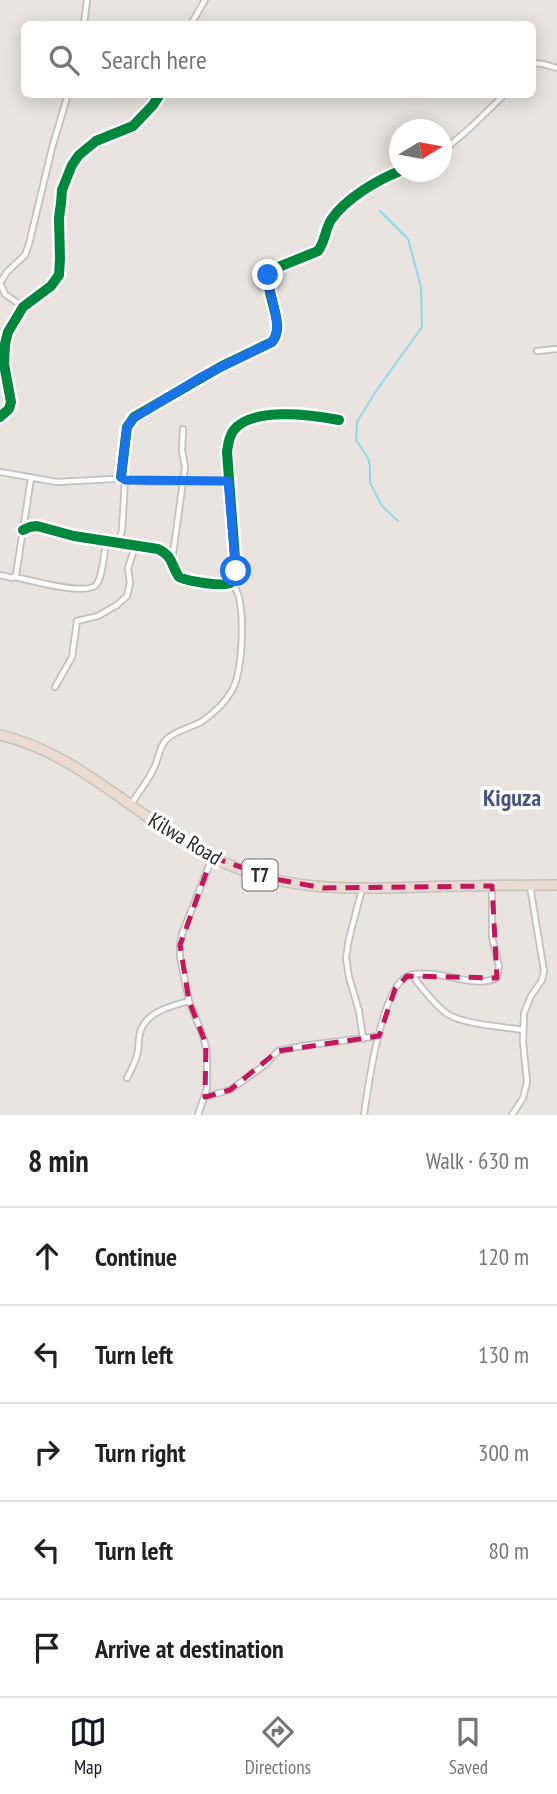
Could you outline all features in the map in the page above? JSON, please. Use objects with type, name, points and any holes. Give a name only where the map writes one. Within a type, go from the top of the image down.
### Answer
[{"type":"highway","name":"Kilwa Road","points":[[0,735],[21,740],[52,754],[212,857],[243,871],[298,885],[340,889],[557,885]]},
{"type":"street","points":[[84,21],[87,0]]},
{"type":"street","points":[[193,21],[205,0]]},
{"type":"street","points":[[536,63],[557,68]]},
{"type":"street","points":[[23,307],[5,294],[1,283],[7,272],[25,255],[29,244],[67,98]]},
{"type":"street","points":[[0,417],[9,409],[11,402],[2,344],[23,307],[51,286],[59,275],[62,190],[72,164],[100,139],[133,126],[157,98]]},
{"type":"street","points":[[452,143],[501,98]]},
{"type":"street","points":[[118,544],[122,531],[124,441],[129,422],[142,411],[201,377],[272,342],[278,330],[268,280],[271,270],[318,251],[329,222],[338,212],[374,183],[389,176]]},
{"type":"street","points":[[537,351],[557,349]]},
{"type":"street","points":[[23,530],[37,526],[74,536],[158,550],[166,553],[179,577],[226,584],[233,582],[236,571],[228,481],[228,442],[234,429],[245,421],[259,417],[303,414],[339,420]]},
{"type":"street","points":[[172,562],[185,467],[182,451],[183,429]]},
{"type":"street","points":[[0,472],[64,482],[114,479],[151,482],[228,481]]},
{"type":"street","points":[[15,577],[31,478]]},
{"type":"street","points":[[0,575],[79,590],[91,588],[99,578],[106,542]]},
{"type":"street","points":[[55,687],[72,657],[77,621],[98,616],[127,596],[130,583],[128,568],[135,547]]},
{"type":"street","points":[[131,805],[156,766],[165,740],[200,722],[231,694],[240,659],[241,618],[239,598],[233,582]]},
{"type":"street","points":[[198,1115],[205,1097],[206,1044],[189,1001],[180,945],[212,857]]},
{"type":"street","points":[[512,1115],[523,1098],[527,1082],[523,1030],[526,1006],[542,980],[544,971],[529,885]]},
{"type":"street","points":[[364,1115],[379,1037],[388,1005],[401,980],[412,974],[483,981],[497,978],[499,966],[492,937],[492,886]]},
{"type":"street","points":[[362,888],[346,958],[363,1039]]},
{"type":"street","points":[[412,974],[448,1015],[523,1030]]},
{"type":"street","points":[[127,1078],[138,1054],[143,1024],[170,1006],[189,1001]]},
{"type":"street","points":[[205,1097],[229,1090],[265,1065],[278,1051],[379,1037]]},
{"type":"highlighted area","points":[[212,857],[275,879],[323,888],[492,886],[497,978],[407,976],[395,989],[379,1036],[278,1051],[230,1090],[205,1097],[206,1044],[189,1001],[180,945]]},
{"type":"waterway","points":[[380,211],[408,239],[421,287],[422,327],[357,422],[356,440],[368,458],[370,483],[382,506],[398,521]]},
{"type":"cycle path","points":[[0,417],[9,409],[11,402],[4,364],[8,332],[23,307],[51,286],[59,275],[62,190],[72,165],[79,155],[96,141],[133,126],[157,98]]},
{"type":"cycle path","points":[[121,477],[127,427],[134,417],[222,366],[272,342],[277,326],[269,288],[271,270],[318,251],[337,212],[353,198],[389,176]]},
{"type":"cycle path","points":[[23,530],[37,526],[74,536],[158,549],[169,558],[179,577],[206,583],[228,584],[235,579],[236,574],[227,452],[233,431],[242,423],[268,415],[314,416],[339,420]]},
{"type":"district","name":"Kiguza","points":[[512,798]]},
{"type":"route","points":[[236,571],[228,481],[125,480],[121,477],[124,441],[129,422],[142,411],[275,339],[277,325],[268,275]]}]
